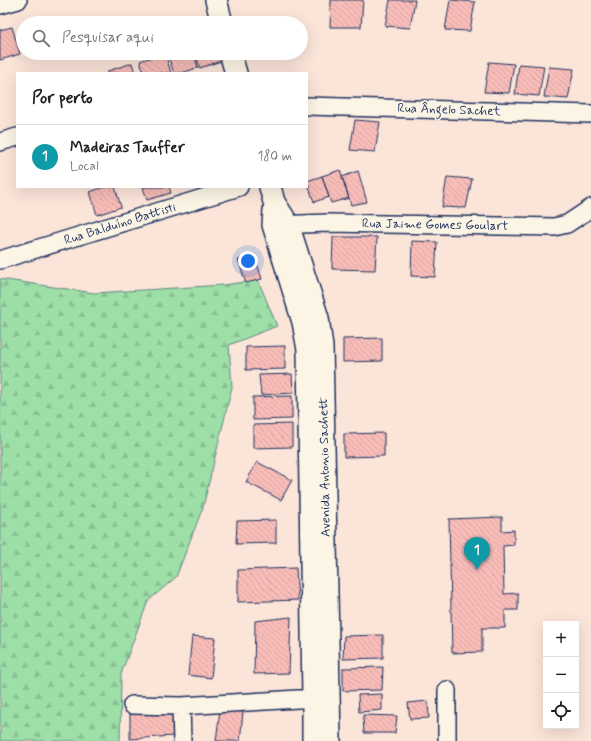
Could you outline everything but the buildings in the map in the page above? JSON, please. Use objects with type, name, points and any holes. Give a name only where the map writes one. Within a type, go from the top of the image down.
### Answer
[{"type":"street","points":[[0,5],[18,0]]},
{"type":"street","points":[[216,0],[220,16]]},
{"type":"street","name":"Rua Ângelo Sachet","points":[[308,106],[591,114]]},
{"type":"street","points":[[0,142],[16,137]]},
{"type":"street","name":"Rua Balduíno Battisti","points":[[0,260],[236,188]]},
{"type":"street","name":"Avenida Antonio Sachett","points":[[272,194],[281,225],[308,350],[317,444],[321,699],[330,741]]},
{"type":"street","name":"Rua Jaime Gomes Goulart","points":[[281,225],[328,223],[554,227],[567,224],[591,208]]},
{"type":"street","points":[[447,690],[447,741]]},
{"type":"street","points":[[132,705],[181,706],[321,699]]},
{"type":"street","name":"Avenida Antonio Sachett","points":[[313,741],[321,699]]},
{"type":"street","points":[[181,706],[182,741]]},
{"type":"green space","points":[[0,279],[94,293],[224,285],[258,280],[277,326],[229,345],[232,387],[203,507],[176,577],[148,601],[121,674],[120,741],[0,741]]},
{"type":"place","name":"Madeiras Tauffer","points":[[477,570]]}]
